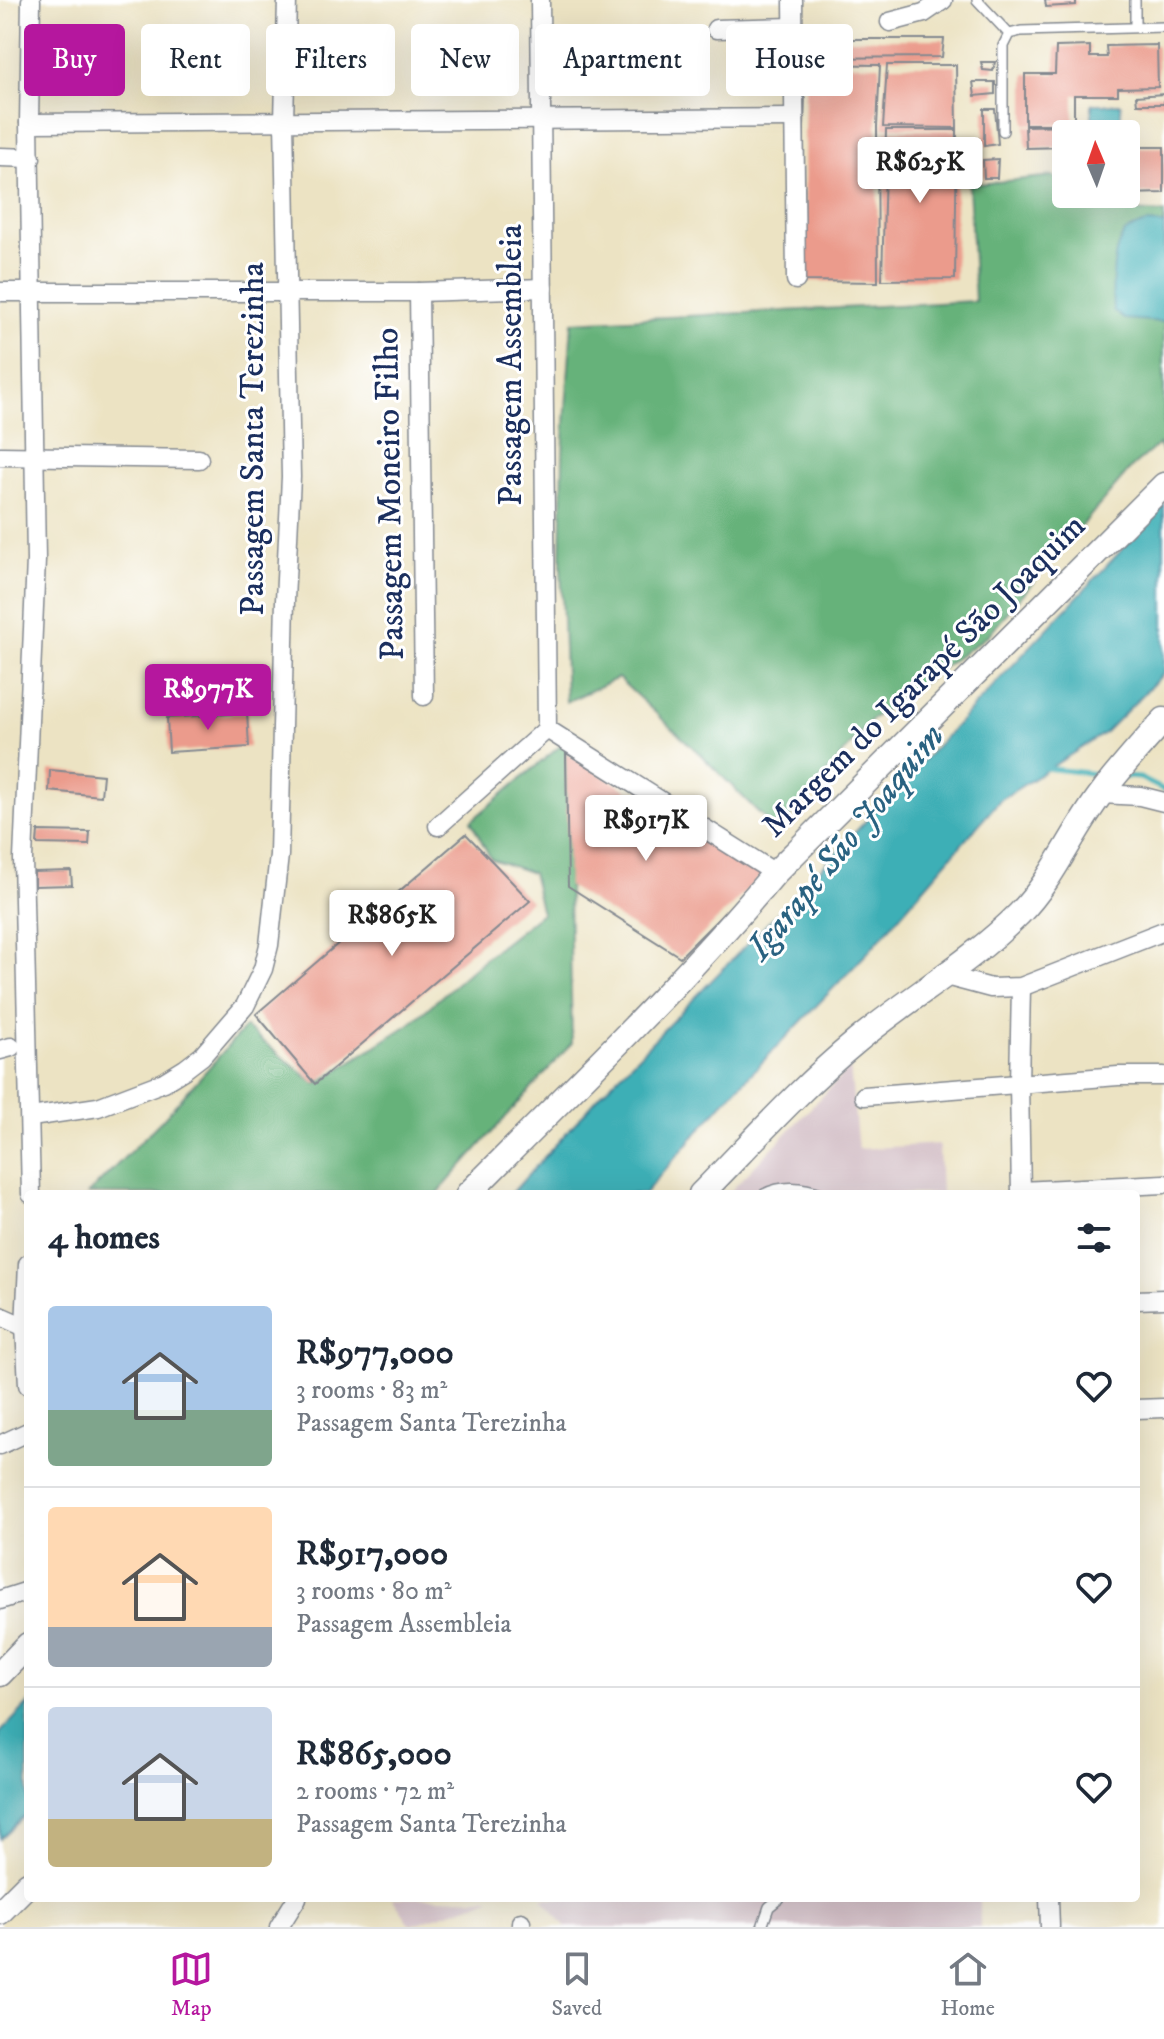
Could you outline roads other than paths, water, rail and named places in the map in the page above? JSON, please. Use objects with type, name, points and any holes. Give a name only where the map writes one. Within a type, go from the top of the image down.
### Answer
[{"type":"street","points":[[31,0],[29,123],[36,560],[23,859],[31,1190]]},
{"type":"street","name":"Passagem Santa Terezinha","points":[[31,1117],[98,1107],[164,1082],[185,1069],[202,1056],[245,1006],[263,969],[274,915],[280,840],[291,417],[284,121],[287,0]]},
{"type":"street","name":"Passagem Assembleia","points":[[540,0],[547,729]]},
{"type":"street","points":[[793,0],[793,24]]},
{"type":"street","points":[[890,22],[924,13],[943,0]]},
{"type":"street","points":[[716,29],[726,29]]},
{"type":"street","points":[[793,96],[796,280]]},
{"type":"street","points":[[29,123],[793,118]]},
{"type":"street","points":[[0,157],[31,158]]},
{"type":"street","points":[[0,292],[419,292],[543,288]]},
{"type":"street","name":"Passagem Moneiro Filho","points":[[419,292],[424,696]]},
{"type":"street","points":[[0,456],[199,459]]},
{"type":"street","name":"Margem do Igarapé São Joaquim","points":[[472,1190],[662,998],[775,873],[1164,485]]},
{"type":"street","points":[[705,1190],[832,1063],[905,1003],[946,976],[1021,913],[1101,794],[1164,720]]},
{"type":"street","points":[[438,826],[547,729],[775,873]]},
{"type":"street","points":[[1101,794],[1140,796],[1164,802]]},
{"type":"street","points":[[946,976],[991,988],[1021,987],[1164,931]]},
{"type":"street","points":[[1021,987],[1021,1190]]},
{"type":"street","points":[[864,1096],[1118,1076],[1164,1076]]},
{"type":"street","points":[[1057,1190],[1164,1184]]},
{"type":"street","points":[[1140,1300],[1164,1299]]},
{"type":"street","points":[[0,1316],[24,1327]]},
{"type":"street","points":[[1140,1409],[1164,1408]]},
{"type":"street","points":[[0,1445],[24,1434]]},
{"type":"street","points":[[0,1600],[24,1592]]},
{"type":"street","points":[[0,1674],[24,1649]]},
{"type":"street","points":[[0,1912],[24,1888]]},
{"type":"street","points":[[279,1927],[295,1902]]},
{"type":"street","points":[[1049,1902],[1050,1927]]},
{"type":"lane","points":[[977,0],[1009,34]]},
{"type":"lane","points":[[1135,0],[1135,27]]},
{"type":"lane","points":[[1003,131],[1003,46],[1009,34],[1021,31],[1164,27]]},
{"type":"lane","points":[[773,1190],[797,1187],[809,1190]]},
{"type":"lane","points":[[762,1927],[769,1907],[775,1902]]},
{"type":"water","points":[[1092,104],[1121,104],[1121,118],[1092,119]]},
{"type":"water","points":[[1145,223],[1164,224],[1164,322],[1124,319],[1113,311],[1118,246],[1127,231]]},
{"type":"water","name":"Igarapé São Joaquim","points":[[1164,505],[1164,673],[1106,732],[1000,800],[869,951],[722,1104],[647,1190],[515,1190],[603,1092],[827,862]]},
{"type":"water","points":[[24,1708],[24,1817],[0,1839],[0,1733]]},
{"type":"waterway","points":[[1044,768],[1106,775]]},
{"type":"waterway","points":[[1124,777],[1140,778],[1164,790]]}]
